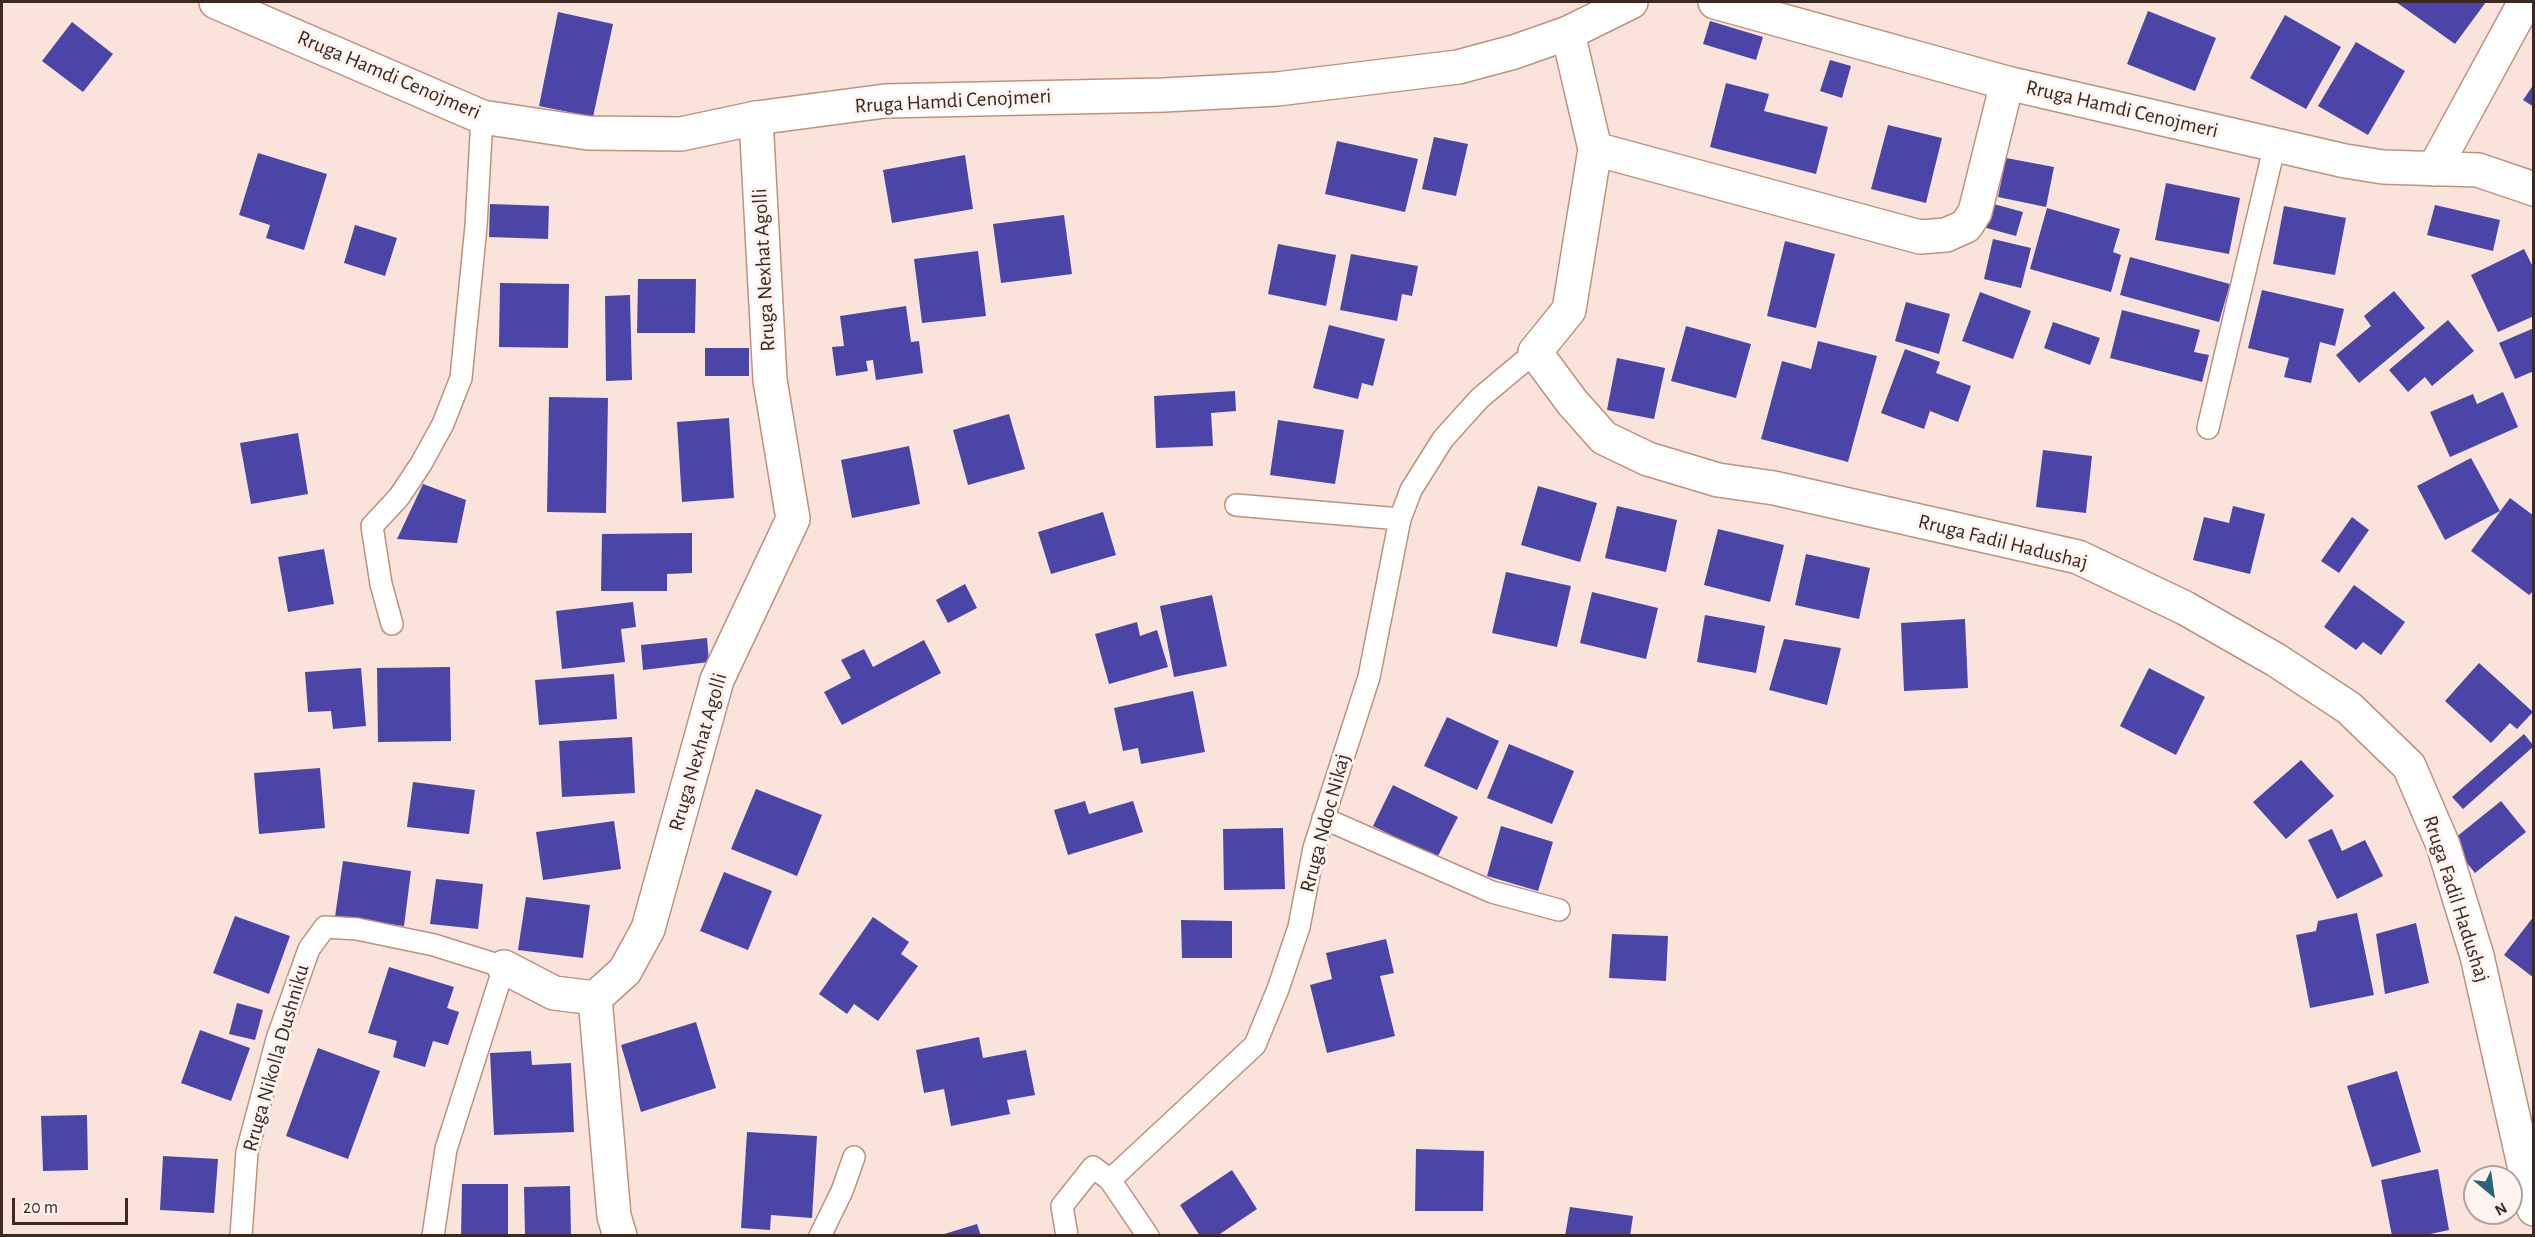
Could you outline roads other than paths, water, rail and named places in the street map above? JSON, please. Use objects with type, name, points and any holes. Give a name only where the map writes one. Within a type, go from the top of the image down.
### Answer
[{"type":"street","name":"Rruga Hamdi Cenojmeri","points":[[216,2],[482,117],[588,133],[681,135],[756,118],[885,101],[1164,95],[1277,89],[1458,67],[1514,52],[1568,33],[1631,2]]},
{"type":"street","name":"Rruga Hamdi Cenojmeri","points":[[1715,2],[2007,83],[2383,167],[2478,170],[2534,189]]},
{"type":"street","points":[[2434,169],[2525,2]]},
{"type":"street","points":[[1535,352],[1569,310],[1595,149],[1568,33]]},
{"type":"street","points":[[1595,149],[1920,237],[1946,235],[1966,226],[1975,212],[2007,83]]},
{"type":"street","name":"Rruga Nexhat Agolli","points":[[595,998],[625,971],[648,929],[717,680],[793,519],[770,381],[756,118]]},
{"type":"street","name":"Rruga Fadil Hadushaj","points":[[1535,352],[1572,402],[1604,438],[1648,459],[1718,480],[1774,488],[2078,557],[2185,608],[2276,660],[2349,708],[2409,766],[2443,844],[2477,956],[2534,1209]]},
{"type":"street","points":[[504,967],[554,993],[595,998],[613,1204],[620,1236]]},
{"type":"lane","points":[[392,624],[381,584],[372,526],[399,497],[421,464],[443,424],[461,378],[476,226],[482,117]]},
{"type":"lane","points":[[2208,428],[2275,144]]},
{"type":"lane","name":"Rruga Ndoc Nikaj","points":[[1110,1180],[1255,1045],[1278,989],[1299,927],[1314,848],[1369,677],[1400,519],[1411,490],[1443,439],[1480,398],[1535,352]]},
{"type":"lane","points":[[1236,505],[1400,519]]},
{"type":"lane","points":[[1323,818],[1492,892],[1559,910]]},
{"type":"lane","name":"Rruga Nikolla Dushniku","points":[[241,1236],[247,1152],[274,1051],[309,949],[325,927],[357,929],[434,945],[504,967]]},
{"type":"lane","points":[[433,1236],[446,1149],[504,967]]},
{"type":"lane","points":[[820,1236],[838,1202],[854,1157]]},
{"type":"lane","points":[[1067,1236],[1062,1206],[1093,1167],[1110,1180],[1148,1236]]}]
